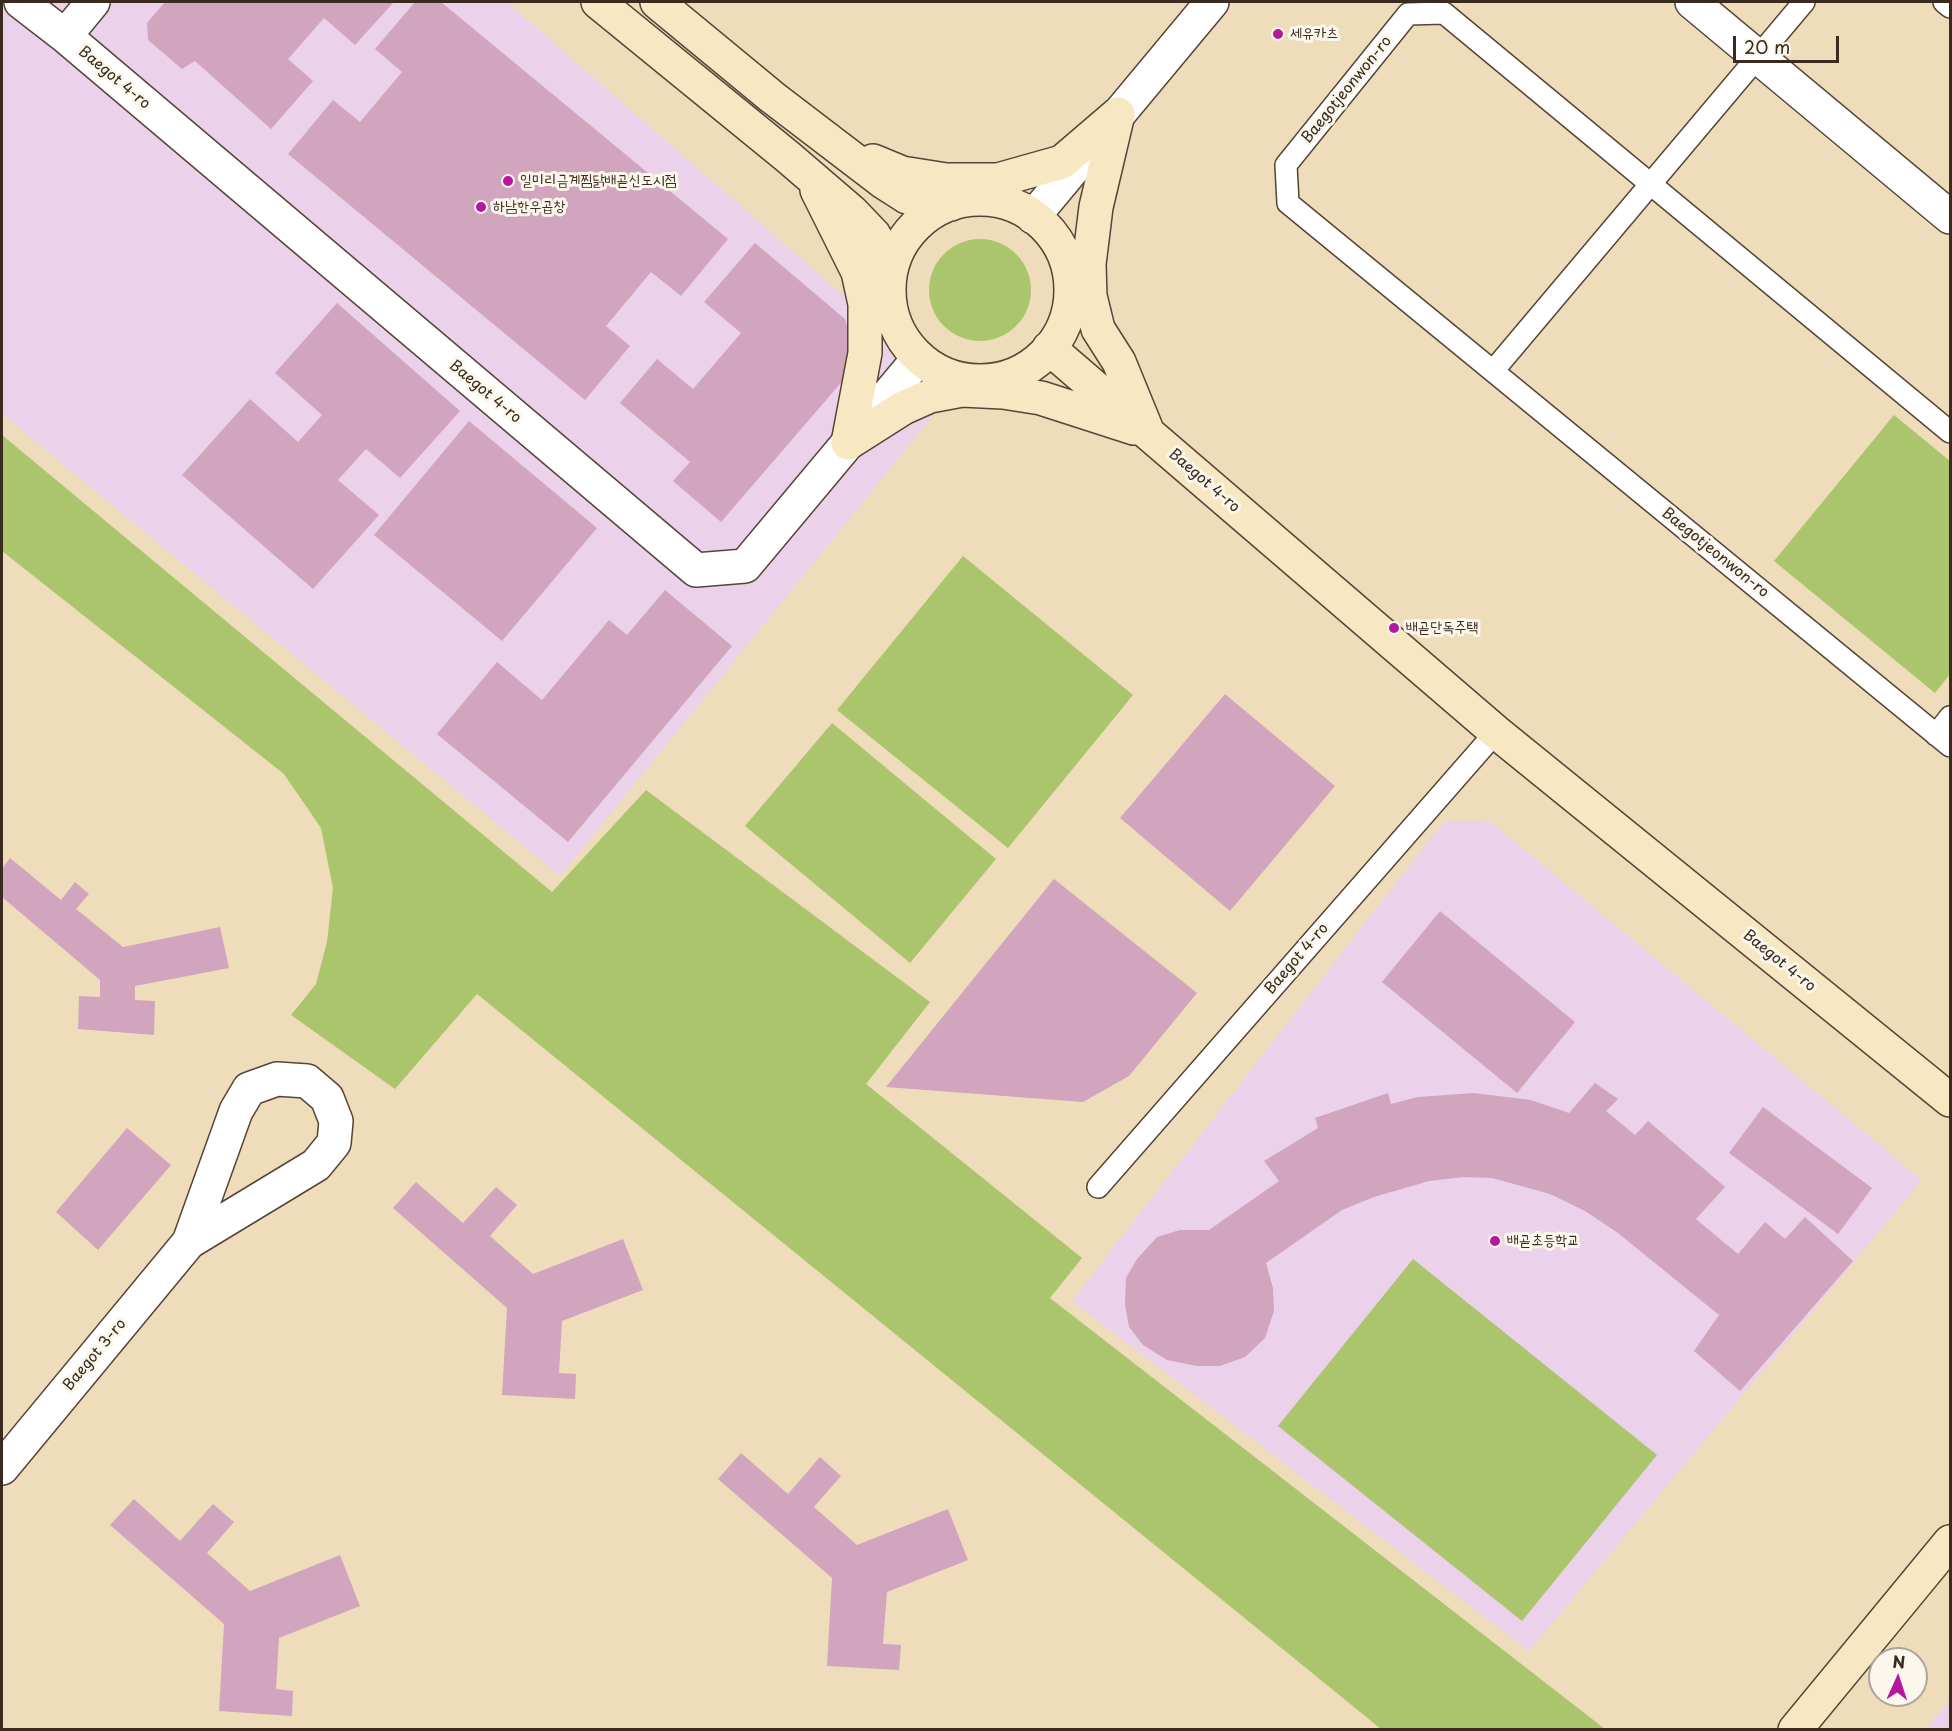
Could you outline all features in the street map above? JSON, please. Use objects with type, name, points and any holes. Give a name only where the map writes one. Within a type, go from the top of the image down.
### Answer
[{"type":"main road","points":[[598,2],[810,176],[874,235],[890,271]]},
{"type":"main road","points":[[657,2],[772,98],[907,197],[930,204],[951,204]]},
{"type":"main road","points":[[837,147],[902,173],[946,180],[998,180],[1062,162],[1118,114]]},
{"type":"main road","points":[[1118,114],[1096,207],[1089,264],[1090,296],[1098,329],[1119,362],[1148,433]]},
{"type":"main road","points":[[810,176],[858,272],[865,304],[865,353],[848,443]]},
{"type":"main road","points":[[966,199],[994,200],[1022,208],[1033,216],[1045,225],[1062,249],[1070,276],[1070,308],[1058,337],[1037,361],[1009,376],[977,381],[946,375],[919,358],[899,334],[889,304],[890,271],[898,248],[915,225],[938,208],[966,199]]},
{"type":"main road","name":"Baegot 4-ro","points":[[1049,348],[1496,732],[1950,1100]]},
{"type":"main road","points":[[848,443],[903,408],[930,396],[962,390],[1003,392],[1041,398],[1148,433]]},
{"type":"main road","points":[[1795,1730],[1950,1542]]},
{"type":"street","points":[[21,2],[65,36]]},
{"type":"street","name":"Baegot 4-ro","points":[[93,2],[65,36],[696,570],[745,566],[919,358]]},
{"type":"street","points":[[1033,216],[1212,2]]},
{"type":"street","points":[[1692,2],[1950,217]]},
{"type":"street","points":[[277,1079],[307,1081],[327,1098],[336,1121],[334,1143],[316,1165],[189,1242],[236,1112],[249,1089],[277,1079]]},
{"type":"street","name":"Baegot 3-ro","points":[[2,1468],[189,1242]]},
{"type":"lane","points":[[1493,371],[1650,181],[1804,2]]},
{"type":"lane","points":[[1944,2],[1950,7]]},
{"type":"lane","name":"Baegotjeonwon-ro","points":[[1950,432],[1650,181],[1444,13],[1408,14],[1286,165],[1288,203],[1943,741],[1950,717]]},
{"type":"lane","name":"Baegot 4-ro","points":[[1098,1187],[1496,732]]},
{"type":"shaded area","points":[[2,2],[507,2],[953,391],[560,876],[2,414]]},
{"type":"shaded area","name":"배곧초등학교","points":[[1444,821],[1491,822],[1922,1180],[1529,1651],[1072,1301]]},
{"type":"shaded area","points":[[1950,1701],[1950,1729],[1925,1729]]},
{"type":"green space","points":[[980,239],[999,243],[1016,254],[1027,271],[1031,290],[1027,309],[1016,326],[999,337],[980,341],[961,337],[944,326],[933,309],[929,290],[933,271],[944,254],[961,243]]},
{"type":"green space","points":[[1894,415],[1950,461],[1950,674],[1935,693],[1774,561]]},
{"type":"green space","points":[[2,435],[552,892],[646,790],[930,1002],[866,1084],[1082,1258],[1050,1298],[1605,1729],[1381,1729],[477,994],[395,1089],[291,1015],[316,984],[327,942],[333,888],[321,828],[284,774],[2,551]]},
{"type":"green space","points":[[963,556],[1133,695],[1008,848],[837,710]]},
{"type":"green space","points":[[832,723],[996,859],[910,963],[745,826]]},
{"type":"green space","points":[[1413,1259],[1657,1455],[1522,1621],[1278,1426]]},
{"type":"building","points":[[165,2],[394,2],[355,45],[324,18],[288,59],[313,81],[271,129],[195,61],[182,69],[148,40],[147,23]]},
{"type":"building","points":[[415,2],[441,2],[728,239],[681,296],[651,272],[606,326],[630,346],[585,400],[288,154],[333,100],[360,122],[402,72],[375,49]]},
{"type":"building","points":[[755,243],[845,319],[858,363],[721,522],[673,481],[690,462],[620,403],[657,359],[693,389],[741,333],[704,302]]},
{"type":"building","points":[[337,303],[460,411],[400,478],[366,449],[338,480],[379,515],[313,589],[182,475],[250,399],[298,442],[322,415],[275,373]]},
{"type":"building","points":[[469,421],[597,528],[502,641],[374,535]]},
{"type":"building","points":[[665,590],[732,646],[568,842],[437,734],[497,662],[542,700],[609,620],[627,635]]},
{"type":"building","points":[[1225,694],[1335,786],[1230,911],[1120,818]]},
{"type":"building","points":[[10,858],[61,900],[75,882],[89,894],[76,909],[123,947],[220,927],[229,968],[135,986],[135,1000],[155,1001],[154,1035],[78,1029],[79,996],[100,997],[100,980],[2,897],[2,869]]},
{"type":"building","points":[[1054,879],[1197,993],[1129,1076],[1083,1102],[886,1087]]},
{"type":"building","points":[[1440,911],[1575,1022],[1517,1093],[1382,982]]},
{"type":"building","points":[[1595,1083],[1618,1099],[1606,1111],[1635,1135],[1648,1121],[1725,1187],[1696,1219],[1738,1254],[1765,1222],[1785,1239],[1805,1217],[1853,1261],[1740,1391],[1694,1351],[1719,1315],[1618,1233],[1585,1211],[1550,1194],[1492,1178],[1464,1177],[1429,1181],[1374,1197],[1342,1210],[1266,1263],[1273,1288],[1274,1311],[1265,1338],[1245,1357],[1220,1366],[1197,1366],[1167,1360],[1143,1345],[1129,1327],[1125,1305],[1126,1278],[1137,1259],[1157,1237],[1180,1230],[1209,1230],[1279,1181],[1264,1161],[1318,1128],[1315,1118],[1388,1093],[1391,1104],[1418,1097],[1474,1093],[1531,1100],[1569,1113]]},
{"type":"building","points":[[1763,1107],[1872,1188],[1838,1234],[1729,1153]]},
{"type":"building","points":[[127,1128],[171,1165],[98,1250],[56,1212]]},
{"type":"building","points":[[416,1182],[463,1223],[496,1187],[517,1205],[490,1236],[533,1274],[623,1239],[643,1290],[562,1321],[559,1373],[576,1374],[575,1399],[502,1395],[507,1308],[393,1208]]},
{"type":"building","points":[[741,1453],[788,1494],[820,1457],[841,1476],[814,1507],[857,1545],[948,1509],[968,1560],[887,1592],[883,1644],[901,1645],[899,1670],[827,1666],[832,1578],[718,1479]]},
{"type":"building","points":[[134,1499],[180,1541],[213,1504],[234,1522],[207,1553],[250,1591],[340,1555],[360,1606],[279,1638],[276,1689],[293,1691],[292,1716],[219,1711],[224,1624],[110,1525]]},
{"type":"place","name":"세유카츠","points":[[1278,34]]},
{"type":"place","name":"일미리금계찜닭배곧신도시점","points":[[508,181]]},
{"type":"place","name":"하남한우곱창","points":[[481,207]]},
{"type":"place","name":"배곧단독주택","points":[[1394,628]]},
{"type":"place","name":"배곧초등학교","points":[[1495,1241]]}]
